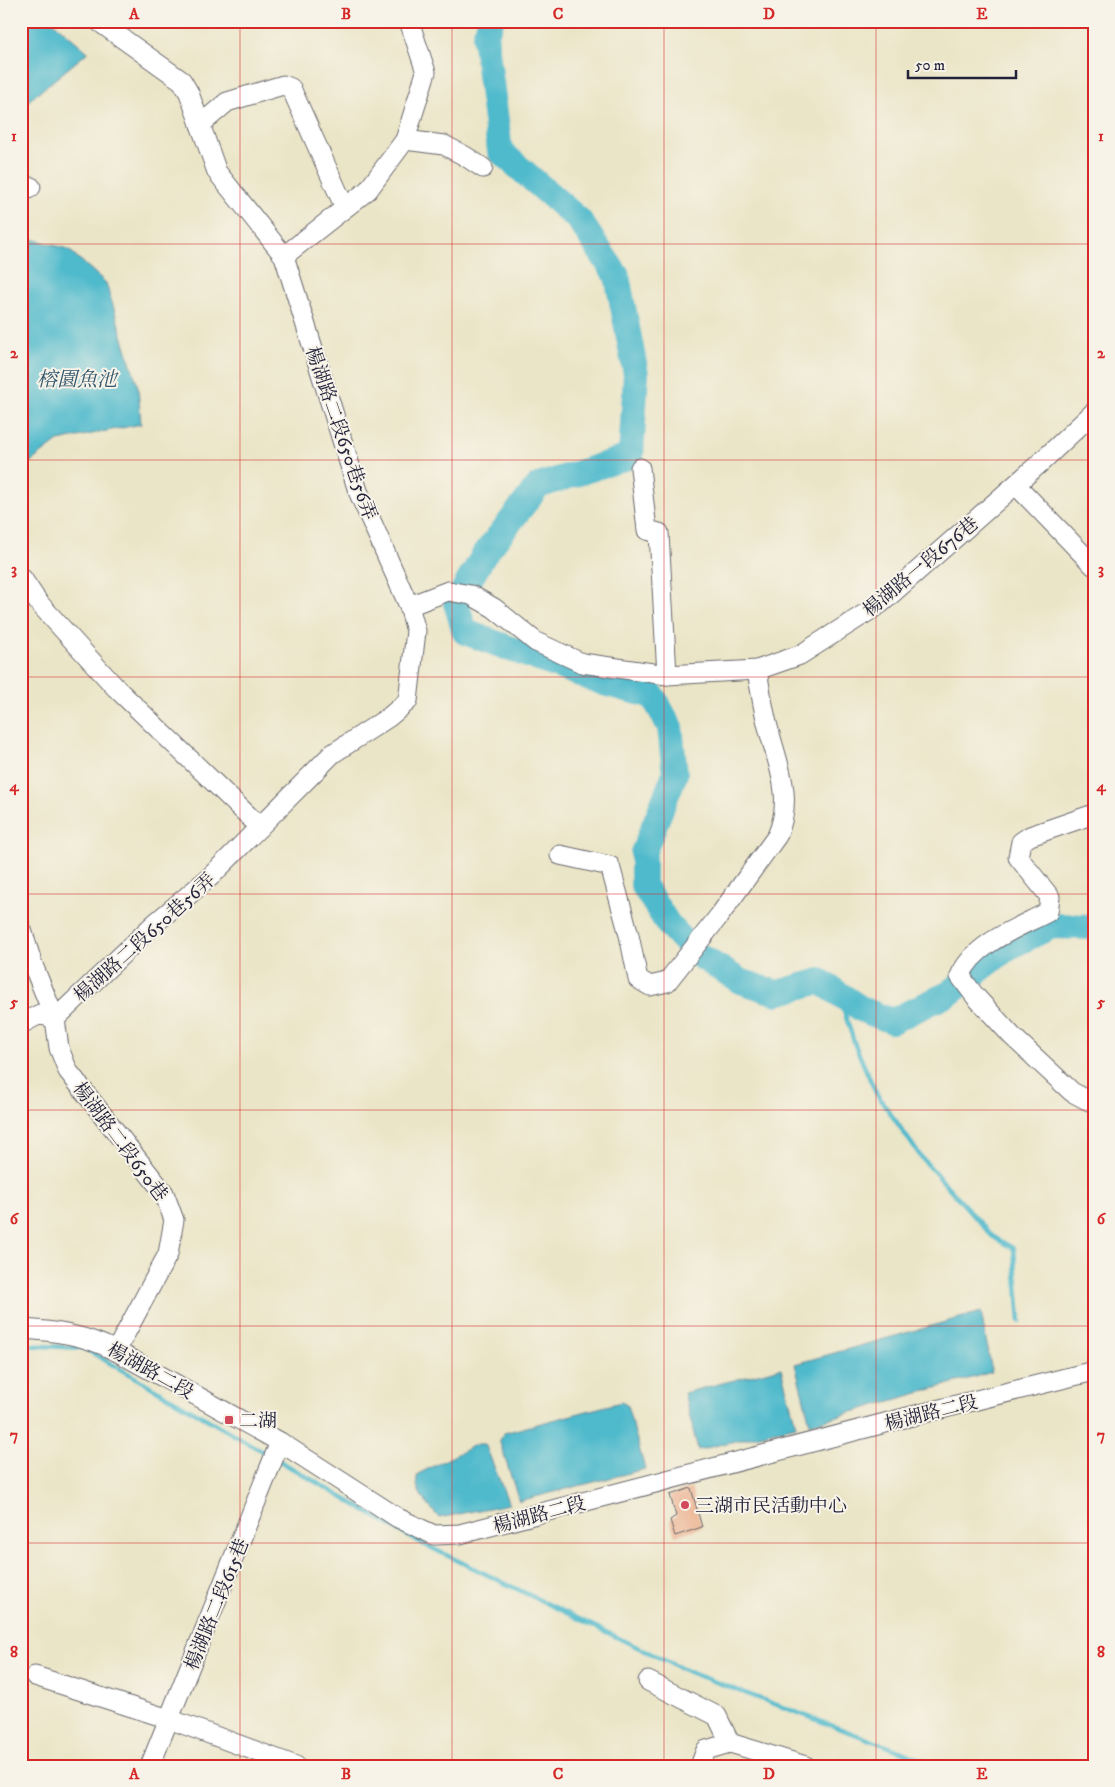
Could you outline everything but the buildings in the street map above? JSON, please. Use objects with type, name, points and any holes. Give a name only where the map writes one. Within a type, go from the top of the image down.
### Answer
[{"type":"street","name":"楊湖路二段650巷56弄","points":[[55,1019],[154,924],[210,877],[332,754],[389,717],[408,701],[416,631],[409,606],[358,491],[284,256],[217,172],[189,93],[182,81],[98,21]]},
{"type":"street","points":[[284,256],[368,190],[405,140],[426,72],[409,21]]},
{"type":"street","points":[[200,125],[227,102],[283,85],[291,88],[345,208]]},
{"type":"street","points":[[405,140],[444,145],[483,168]]},
{"type":"street","name":"楊湖路一段676巷","points":[[409,606],[448,591],[471,595],[494,608],[536,642],[582,663],[667,675],[757,670],[800,655],[880,604],[1016,485],[1094,412]]},
{"type":"street","points":[[640,468],[647,530],[659,533],[667,675]]},
{"type":"street","points":[[1016,485],[1094,566]]},
{"type":"street","points":[[22,578],[38,602],[116,688],[260,827]]},
{"type":"street","points":[[560,855],[610,866],[629,935],[638,980],[650,986],[668,982],[777,836],[782,824],[784,782],[768,726],[757,670]]},
{"type":"street","points":[[1094,814],[1030,836],[1021,842],[1018,856],[1050,897],[1048,912],[978,951],[960,976],[987,1010],[1072,1092],[1088,1101],[1094,1102]]},
{"type":"street","name":"楊湖路二段650巷","points":[[21,927],[33,965],[55,1019],[59,1048],[68,1071],[164,1193],[174,1220],[168,1254],[116,1351]]},
{"type":"street","points":[[21,1024],[40,1014],[55,1019]]},
{"type":"street","name":"楊湖路二段","points":[[21,1329],[59,1332],[98,1342],[280,1442],[398,1518],[434,1535],[460,1534],[908,1417],[1094,1371]]},
{"type":"street","name":"楊湖路二段615巷","points":[[150,1766],[280,1442]]},
{"type":"street","points":[[36,1676],[169,1719],[296,1766]]},
{"type":"street","points":[[648,1681],[717,1716],[730,1743]]},
{"type":"street","points":[[700,1766],[706,1750],[730,1743],[806,1766]]},
{"type":"water","points":[[21,21],[52,21],[88,52],[21,107]]},
{"type":"water","name":"榕園魚池","points":[[21,236],[68,249],[106,283],[138,387],[141,424],[58,441],[21,469]]},
{"type":"water","points":[[981,1312],[992,1372],[810,1424],[795,1364]]},
{"type":"water","points":[[781,1368],[796,1426],[698,1450],[684,1393]]},
{"type":"water","points":[[621,1402],[627,1405],[645,1469],[519,1501],[499,1440],[504,1433]]},
{"type":"water","points":[[477,1444],[485,1444],[509,1504],[439,1518],[419,1492],[417,1486],[418,1474]]},
{"type":"waterway","points":[[491,21],[485,36],[500,151],[579,220],[617,276],[636,374],[631,456],[538,486],[484,555],[456,603],[465,632],[607,684],[653,696],[670,727],[675,774],[643,853],[643,885],[668,924],[695,953],[740,981],[777,993],[820,981],[863,1010],[892,1021],[950,993],[1009,947],[1052,926],[1094,927]]},
{"type":"waterway","points":[[838,993],[855,1045],[876,1093],[921,1157],[992,1236],[1014,1249],[1020,1321]]},
{"type":"waterway","points":[[21,1345],[84,1348],[269,1455]]},
{"type":"waterway","points":[[278,1460],[417,1541],[689,1672],[940,1766]]},
{"type":"place","name":"二湖","points":[[229,1420]]},
{"type":"place","name":"三湖市民活動中心","points":[[685,1505]]}]
